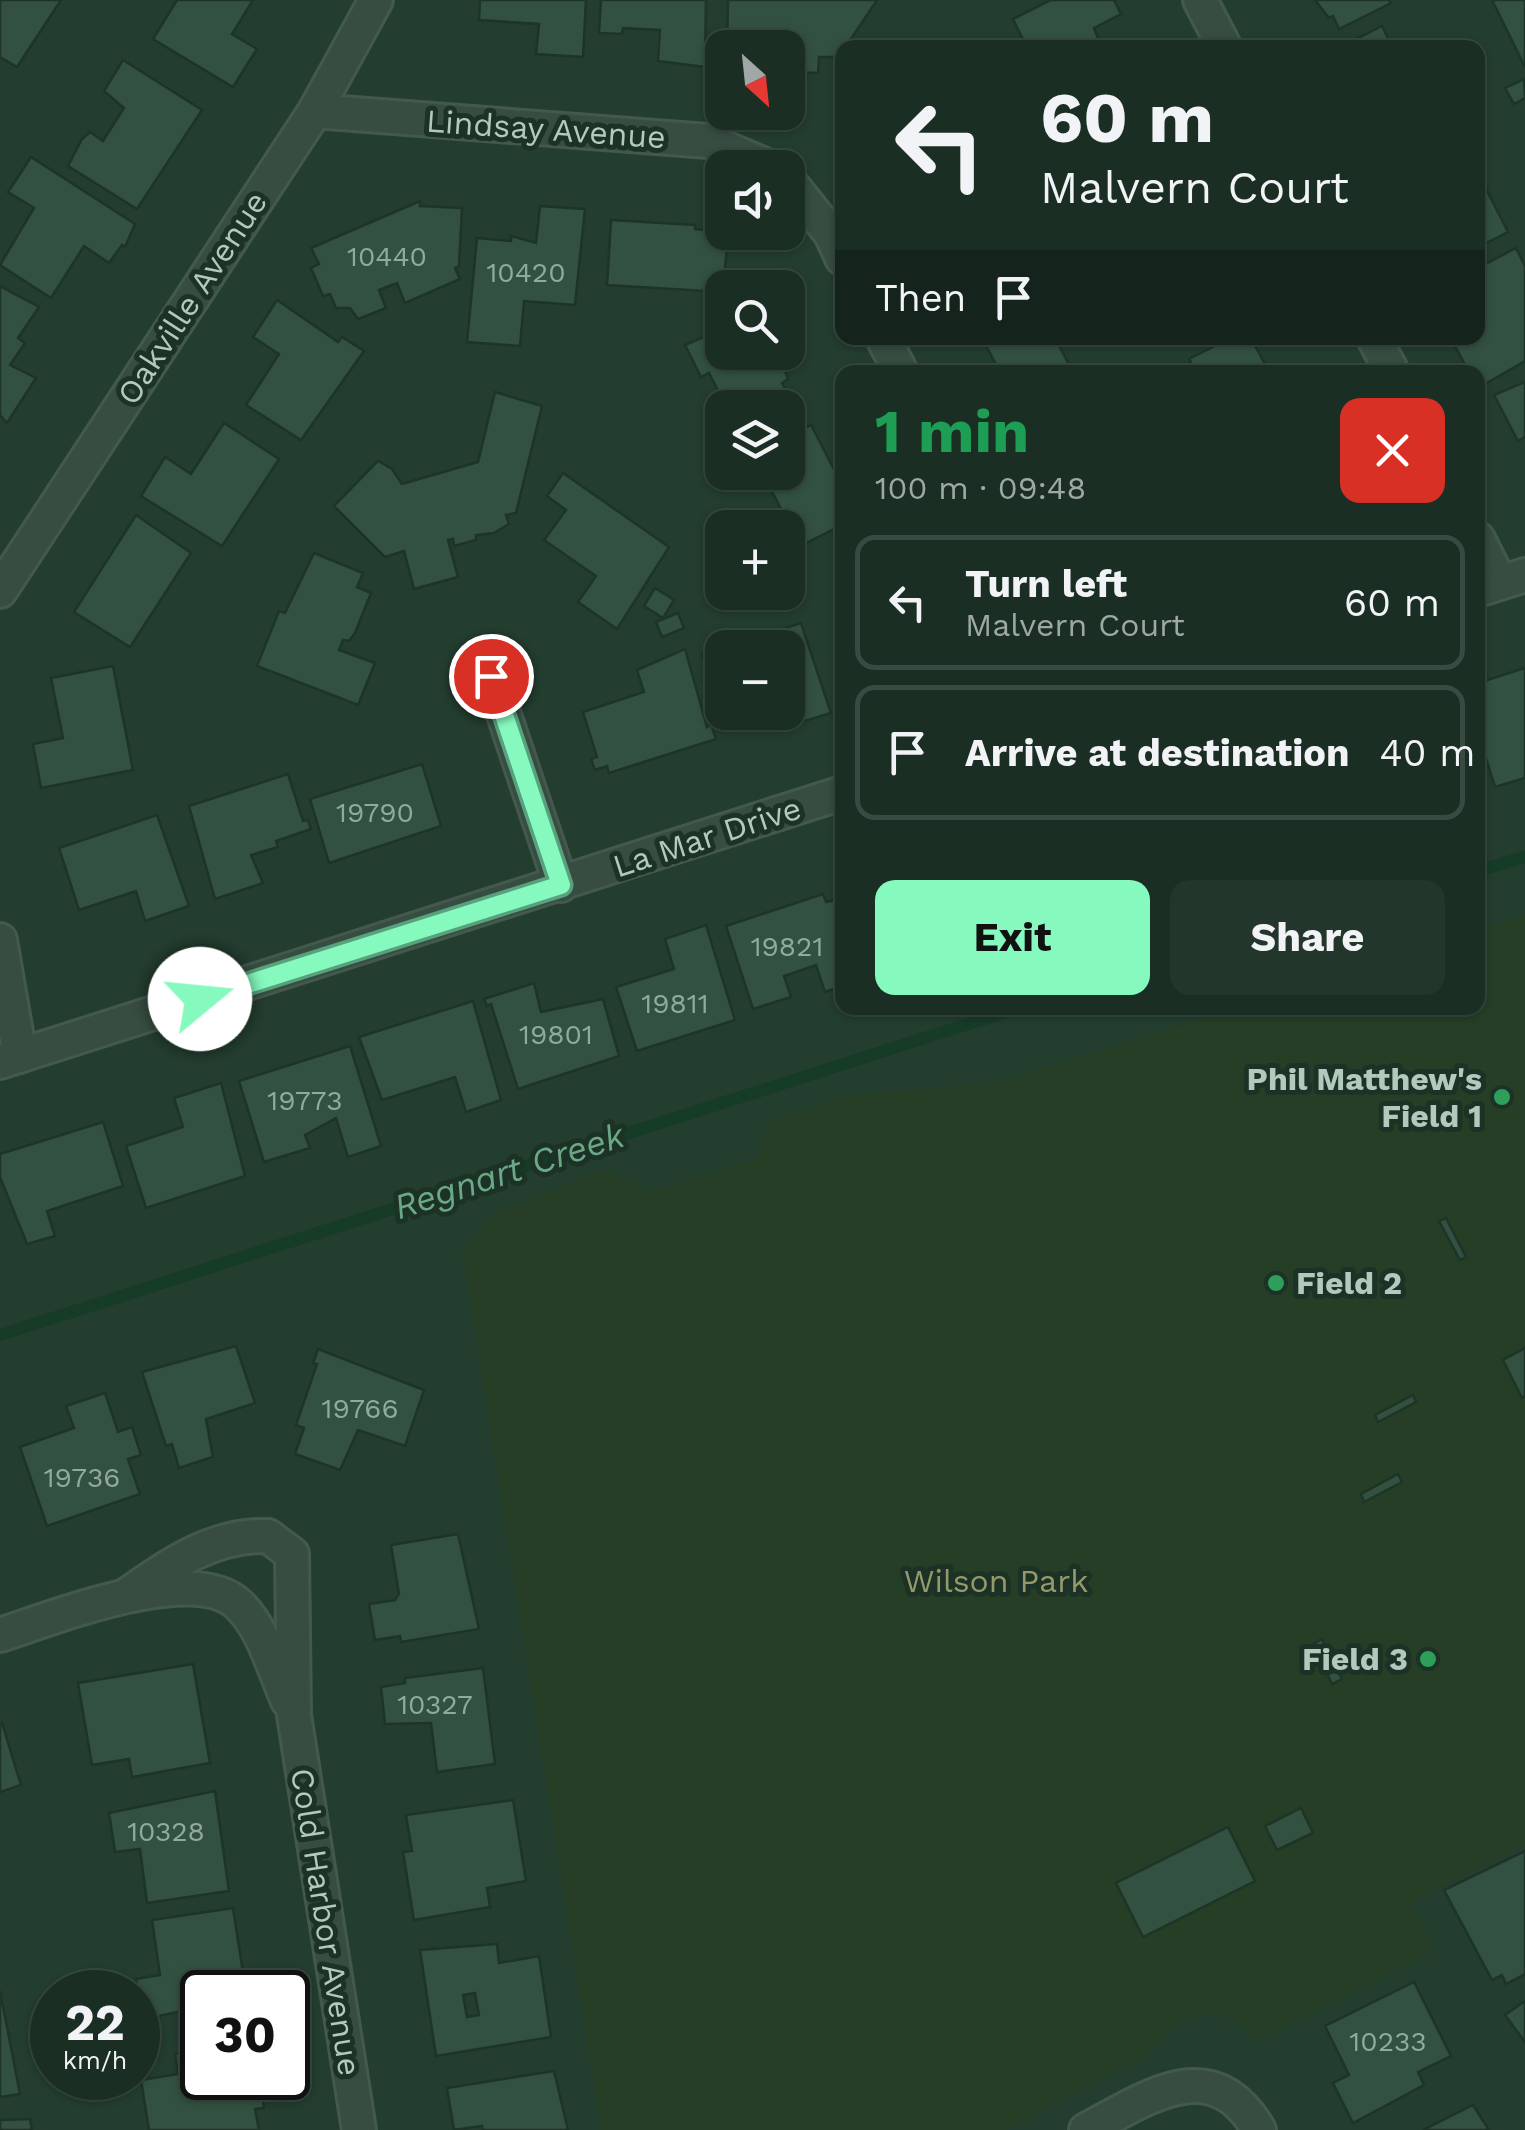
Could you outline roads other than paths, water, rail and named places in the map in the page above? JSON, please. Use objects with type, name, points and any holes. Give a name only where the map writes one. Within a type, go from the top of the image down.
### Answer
[{"type":"street","name":"Oakville Avenue","points":[[0,591],[315,112],[376,0]]},
{"type":"street","points":[[1200,0],[1220,40]]},
{"type":"street","name":"Lindsay Avenue","points":[[315,112],[708,141],[729,150]]},
{"type":"street","points":[[805,201],[835,243]]},
{"type":"street","points":[[1485,552],[1501,583]]},
{"type":"street","points":[[491,676],[561,885]]},
{"type":"street","name":"La Mar Drive","points":[[10,1059],[835,796]]},
{"type":"street","points":[[0,940],[10,1059]]},
{"type":"street","name":"Cold Harbor Avenue","points":[[127,1595],[182,1556],[219,1544],[268,1536],[292,1554],[294,1715],[359,2130]]},
{"type":"street","name":"Cold Harbor Avenue","points":[[127,1595],[207,1589],[236,1601],[254,1623],[294,1715]]},
{"type":"street","points":[[0,1635],[127,1595]]},
{"type":"street","points":[[1086,2130],[1175,2089],[1207,2084],[1243,2105],[1258,2130]]},
{"type":"waterway","name":"Regnart Creek","points":[[1485,869],[1525,857]]},
{"type":"waterway","name":"Regnart Creek","points":[[0,1335],[996,1015]]},
{"type":"place","name":"Phil Matthew's Field 1","points":[[1502,1097]]},
{"type":"place","name":"Field 2","points":[[1276,1283]]},
{"type":"place","name":"Field 3","points":[[1428,1659]]},
{"type":"park label","name":"Wilson Park","points":[[996,1581]]}]
